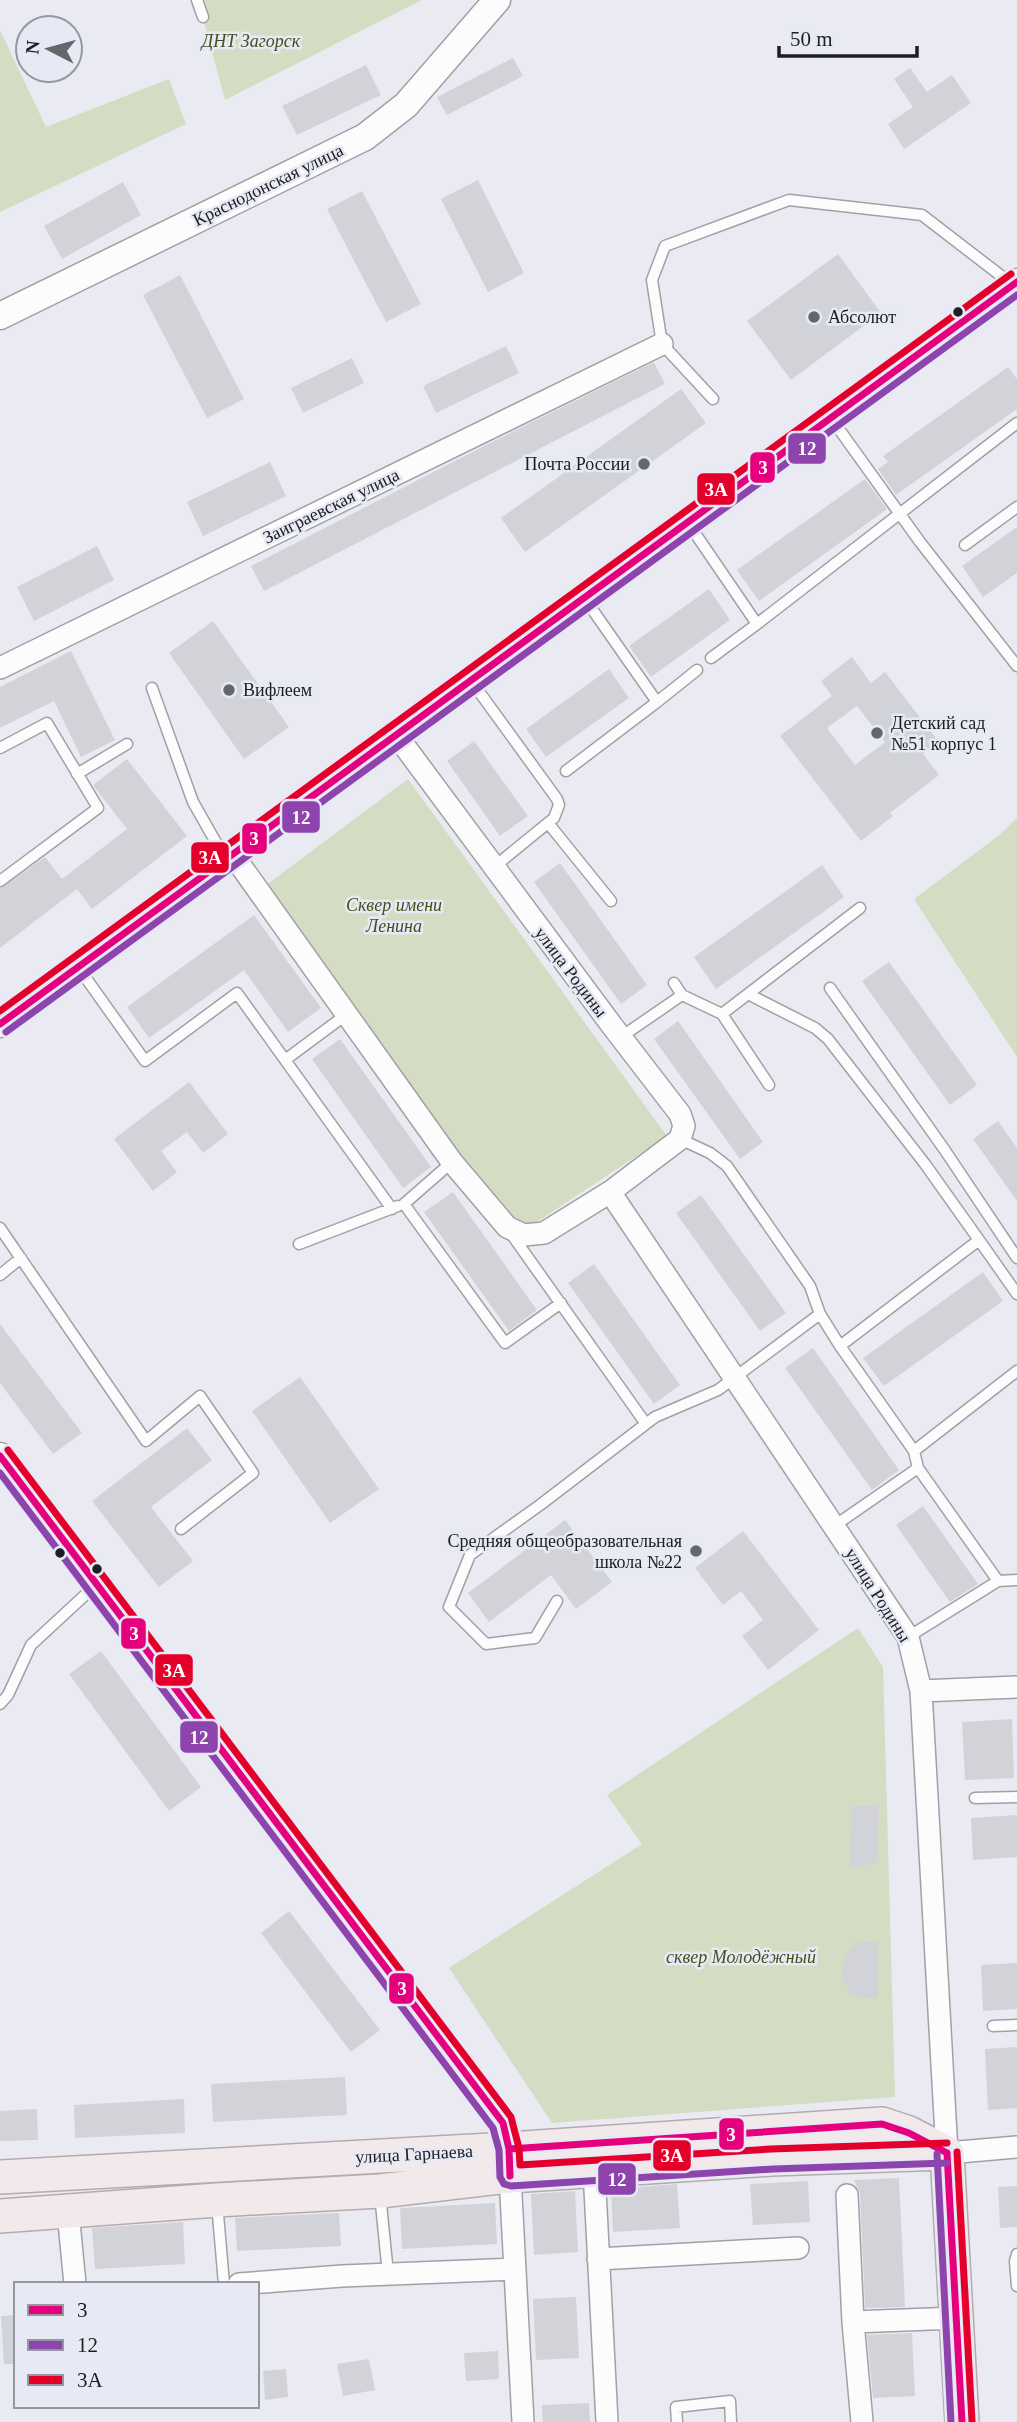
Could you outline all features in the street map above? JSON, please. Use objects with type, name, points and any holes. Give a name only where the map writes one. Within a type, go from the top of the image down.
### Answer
[{"type":"main road","name":"улица Гарнаева","points":[[0,2177],[510,2162],[882,2124],[909,2133],[947,2152]]},
{"type":"main road","name":"улица Гарнаева","points":[[0,2216],[380,2191],[510,2162],[594,2170],[947,2152]]},
{"type":"main road","points":[[947,2152],[962,2422]]},
{"type":"street","name":"Краснодонская улица","points":[[0,316],[365,137],[406,105],[496,0]]},
{"type":"street","points":[[0,1024],[1015,286]]},
{"type":"street","name":"Заиграевская улица","points":[[0,668],[662,344]]},
{"type":"street","name":"улица Родины","points":[[397,736],[680,1114],[684,1126],[680,1139]]},
{"type":"street","points":[[229,857],[347,1014],[452,1162],[507,1227],[524,1234],[544,1233],[610,1192],[680,1139]]},
{"type":"street","name":"улица Родины","points":[[610,1192],[908,1637],[921,1691],[947,2152]]},
{"type":"street","points":[[0,1456],[503,2123],[510,2162],[523,2422]]},
{"type":"street","points":[[921,1691],[1017,1687]]},
{"type":"street","name":"улица Гарнаева","points":[[947,2152],[1017,2147]]},
{"type":"street","points":[[594,2170],[607,2422]]},
{"type":"street","points":[[847,2194],[853,2322],[862,2422]]},
{"type":"street","points":[[68,2212],[75,2282]]},
{"type":"street","points":[[598,2259],[798,2248]]},
{"type":"street","points":[[259,2283],[515,2269]]},
{"type":"street","points":[[853,2322],[956,2318]]},
{"type":"lane","points":[[197,0],[203,17]]},
{"type":"lane","points":[[713,399],[662,344],[652,280],[666,246],[789,200],[922,215],[1015,286]]},
{"type":"lane","points":[[831,418],[900,515],[1015,661]]},
{"type":"lane","points":[[711,658],[1017,423]]},
{"type":"lane","points":[[965,545],[1017,507]]},
{"type":"lane","points":[[688,523],[757,624]]},
{"type":"lane","points":[[585,599],[657,702]]},
{"type":"lane","points":[[566,771],[697,670]]},
{"type":"lane","points":[[472,682],[559,805],[558,812],[548,823],[494,867]]},
{"type":"lane","points":[[152,688],[193,802],[229,857]]},
{"type":"lane","points":[[0,748],[47,723],[98,808],[0,881]]},
{"type":"lane","points":[[78,774],[127,744]]},
{"type":"lane","points":[[548,823],[611,901]]},
{"type":"lane","points":[[722,1014],[860,908]]},
{"type":"lane","points":[[78,967],[145,1061],[237,993],[392,1209]]},
{"type":"lane","points":[[674,982],[682,995],[722,1014],[769,1085]]},
{"type":"lane","points":[[830,988],[1017,1258]]},
{"type":"lane","points":[[621,1037],[682,995]]},
{"type":"lane","points":[[750,995],[815,1028],[828,1039],[925,1164],[1017,1294]]},
{"type":"lane","points":[[285,1060],[347,1014]]},
{"type":"lane","points":[[680,1139],[710,1153],[727,1167],[810,1286],[820,1314],[914,1451],[918,1468],[998,1581]]},
{"type":"lane","points":[[299,1244],[404,1204],[452,1162]]},
{"type":"lane","points":[[404,1204],[505,1343],[561,1303]]},
{"type":"lane","points":[[507,1227],[646,1424]]},
{"type":"lane","points":[[0,1228],[146,1441],[200,1396],[253,1473],[181,1529]]},
{"type":"lane","points":[[840,1346],[979,1240]]},
{"type":"lane","points":[[0,1275],[21,1258]]},
{"type":"lane","points":[[557,1601],[535,1638],[486,1644],[449,1606],[470,1555],[646,1424],[677,1407],[718,1390],[820,1314]]},
{"type":"lane","points":[[914,1451],[1017,1371]]},
{"type":"lane","points":[[834,1526],[918,1468]]},
{"type":"lane","points":[[908,1637],[998,1581],[1017,1580]]},
{"type":"lane","points":[[0,1703],[8,1695],[31,1644],[97,1584]]},
{"type":"lane","points":[[975,1798],[1017,1797]]},
{"type":"lane","points":[[993,2026],[1017,2025]]},
{"type":"lane","points":[[380,2191],[388,2274]]},
{"type":"lane","points":[[217,2200],[224,2282]]},
{"type":"lane","points":[[1017,2254],[1017,2286]]},
{"type":"lane","points":[[677,2422],[676,2407],[730,2402],[731,2422]]},
{"type":"green space","name":"ДНТ Загорск","points":[[198,0],[422,0],[225,100]]},
{"type":"green space","points":[[0,30],[14,60],[14,84],[26,84],[46,127],[169,79],[186,124],[0,212]]},
{"type":"green space","name":"Сквер имени Ленина","points":[[408,779],[667,1136],[520,1233],[261,889]]},
{"type":"green space","points":[[1017,818],[1017,1057],[914,899],[998,836]]},
{"type":"green space","name":"сквер Молодёжный","points":[[858,1628],[883,1667],[895,2097],[552,2123],[449,1968],[642,1844],[607,1795]]},
{"type":"building","points":[[513,58],[523,76],[447,115],[437,97]]},
{"type":"building","points":[[366,65],[381,95],[297,135],[282,106]]},
{"type":"building","points":[[910,68],[927,92],[952,75],[971,103],[904,149],[888,124],[913,107],[894,79]]},
{"type":"building","points":[[478,180],[524,273],[488,292],[441,199]]},
{"type":"building","points":[[123,182],[141,215],[62,259],[44,226]]},
{"type":"building","points":[[362,191],[421,304],[386,322],[327,209]]},
{"type":"building","name":"Абсолют","points":[[838,254],[881,313],[791,380],[747,321]]},
{"type":"building","points":[[180,275],[244,399],[207,418],[143,295]]},
{"type":"building","points":[[506,346],[519,373],[436,413],[423,386]]},
{"type":"building","points":[[352,358],[364,383],[303,413],[291,388]]},
{"type":"building","points":[[654,362],[665,384],[264,591],[251,566]]},
{"type":"building","points":[[1008,367],[1017,379],[1017,409],[896,495],[878,469],[888,462],[883,456]]},
{"type":"building","points":[[681,389],[706,423],[525,552],[501,518]]},
{"type":"building","points":[[270,462],[286,496],[203,536],[187,502]]},
{"type":"building","points":[[865,479],[887,509],[759,601],[737,570]]},
{"type":"building","points":[[1017,527],[1017,573],[983,597],[962,566]]},
{"type":"building","points":[[97,546],[114,580],[34,621],[17,587]]},
{"type":"building","points":[[709,589],[730,620],[651,677],[629,646]]},
{"type":"building","name":"Вифлеем","points":[[213,621],[289,727],[244,759],[169,653]]},
{"type":"building","points":[[71,651],[115,740],[81,757],[54,701],[0,728],[0,687]]},
{"type":"building","points":[[852,657],[871,683],[885,672],[939,742],[923,754],[939,775],[890,813],[893,816],[861,841],[780,736],[832,696],[821,681]],"holes":[[[857,706],[885,742],[855,765],[827,728]]]},
{"type":"building","points":[[609,669],[629,698],[546,757],[526,729]]},
{"type":"building","points":[[474,741],[528,816],[500,836],[447,761]]},
{"type":"building","points":[[127,759],[187,836],[92,909],[77,889],[0,948],[0,889],[45,857],[62,879],[127,829],[93,785]]},
{"type":"building","points":[[560,863],[647,985],[621,1004],[534,882]]},
{"type":"building","points":[[822,865],[844,897],[716,989],[694,957]]},
{"type":"building","points":[[254,915],[321,1008],[288,1032],[244,970],[149,1038],[127,1007]]},
{"type":"building","points":[[889,962],[977,1085],[950,1105],[862,981]]},
{"type":"building","points":[[678,1021],[763,1142],[740,1159],[654,1039]]},
{"type":"building","points":[[340,1039],[431,1167],[403,1188],[312,1059]]},
{"type":"building","points":[[189,1082],[228,1134],[203,1153],[187,1132],[161,1151],[177,1172],[153,1191],[114,1139]]},
{"type":"building","points":[[998,1121],[1017,1148],[1017,1201],[973,1139]]},
{"type":"building","points":[[453,1192],[537,1310],[509,1331],[424,1212]]},
{"type":"building","points":[[701,1195],[786,1313],[760,1331],[676,1213]]},
{"type":"building","points":[[594,1264],[680,1385],[654,1404],[568,1283]]},
{"type":"building","points":[[983,1272],[1003,1301],[884,1386],[863,1358]]},
{"type":"building","points":[[0,1324],[82,1433],[53,1454],[0,1383]]},
{"type":"building","points":[[813,1348],[899,1470],[872,1490],[785,1368]]},
{"type":"building","points":[[300,1377],[379,1489],[330,1523],[252,1411]]},
{"type":"building","points":[[187,1428],[212,1460],[151,1507],[193,1561],[159,1587],[92,1501]]},
{"type":"building","points":[[923,1506],[978,1584],[950,1602],[896,1525]]},
{"type":"building","points":[[565,1520],[612,1582],[576,1609],[551,1575],[489,1622],[468,1593]]},
{"type":"building","points":[[743,1531],[819,1630],[768,1670],[742,1636],[763,1620],[741,1591],[723,1605],[695,1568]]},
{"type":"building","points":[[101,1651],[201,1787],[169,1811],[69,1674]]},
{"type":"building","points":[[1012,1719],[1014,1778],[965,1780],[962,1722]]},
{"type":"building","points":[[852,1806],[879,1806],[877,1863],[849,1869]]},
{"type":"building","points":[[1017,1815],[1017,1857],[973,1860],[971,1818]]},
{"type":"building","points":[[289,1911],[380,2030],[351,2052],[261,1933]]},
{"type":"building","points":[[878,1941],[878,1998],[850,1994],[842,1978],[845,1956],[855,1943]]},
{"type":"building","points":[[1017,1963],[1017,2009],[983,2011],[981,1965]]},
{"type":"building","points":[[1017,2047],[1017,2108],[988,2110],[985,2049]]},
{"type":"building","points":[[345,2077],[347,2115],[213,2122],[211,2084]]},
{"type":"building","points":[[184,2099],[185,2133],[75,2138],[74,2105]]},
{"type":"building","points":[[37,2109],[38,2140],[0,2141],[0,2111]]},
{"type":"building","points":[[899,2178],[905,2307],[865,2308],[860,2194],[854,2180]]},
{"type":"building","points":[[808,2181],[810,2222],[753,2225],[750,2184]]},
{"type":"building","points":[[677,2184],[680,2228],[613,2232],[611,2189]]},
{"type":"building","points":[[1017,2186],[1017,2227],[1000,2228],[998,2187]]},
{"type":"building","points":[[575,2191],[578,2252],[534,2255],[531,2194]]},
{"type":"building","points":[[495,2203],[497,2244],[402,2249],[400,2208]]},
{"type":"building","points":[[339,2213],[341,2246],[237,2251],[235,2218]]},
{"type":"building","points":[[183,2222],[185,2264],[95,2269],[92,2228]]},
{"type":"building","points":[[576,2297],[579,2358],[536,2360],[533,2299]]},
{"type":"building","points":[[14,2315],[14,2364],[4,2364],[1,2316]]},
{"type":"building","points":[[912,2333],[915,2396],[873,2398],[867,2335]]},
{"type":"building","points":[[498,2351],[499,2379],[466,2381],[464,2353]]},
{"type":"building","points":[[369,2359],[375,2390],[343,2396],[337,2364]]},
{"type":"building","points":[[286,2369],[288,2397],[265,2400],[263,2371]]},
{"type":"building","points":[[589,2403],[590,2422],[543,2422],[542,2405]]},
{"type":"transit line","name":"3А","points":[[0,1011],[1011,274]]},
{"type":"transit line","name":"3","points":[[0,1024],[1017,282]]},
{"type":"transit line","name":"12","points":[[6,1032],[1017,295]]},
{"type":"transit line","name":"3А","points":[[8,1450],[511,2117],[519,2148],[520,2165],[771,2149],[947,2143]]},
{"type":"transit line","name":"3","points":[[0,1456],[503,2123],[509,2149],[510,2176]]},
{"type":"transit line","name":"12","points":[[0,1473],[493,2128],[499,2150],[500,2177],[504,2184],[511,2186],[773,2169],[947,2163]]},
{"type":"transit line","name":"3","points":[[509,2149],[882,2124],[909,2133],[947,2153]]},
{"type":"transit line","name":"3А","points":[[957,2152],[972,2421]]},
{"type":"transit line","name":"3","points":[[947,2153],[962,2422]]},
{"type":"transit line","name":"12","points":[[937,2154],[951,2422]]},
{"type":"place","name":"Абсолют","points":[[814,317]]},
{"type":"place","name":"Почта России","points":[[644,464]]},
{"type":"place","name":"Вифлеем","points":[[229,690]]},
{"type":"place","name":"Детский сад №51 корпус 1","points":[[877,733]]},
{"type":"place","name":"Средняя общеобразовательная школа №22","points":[[696,1551]]}]
